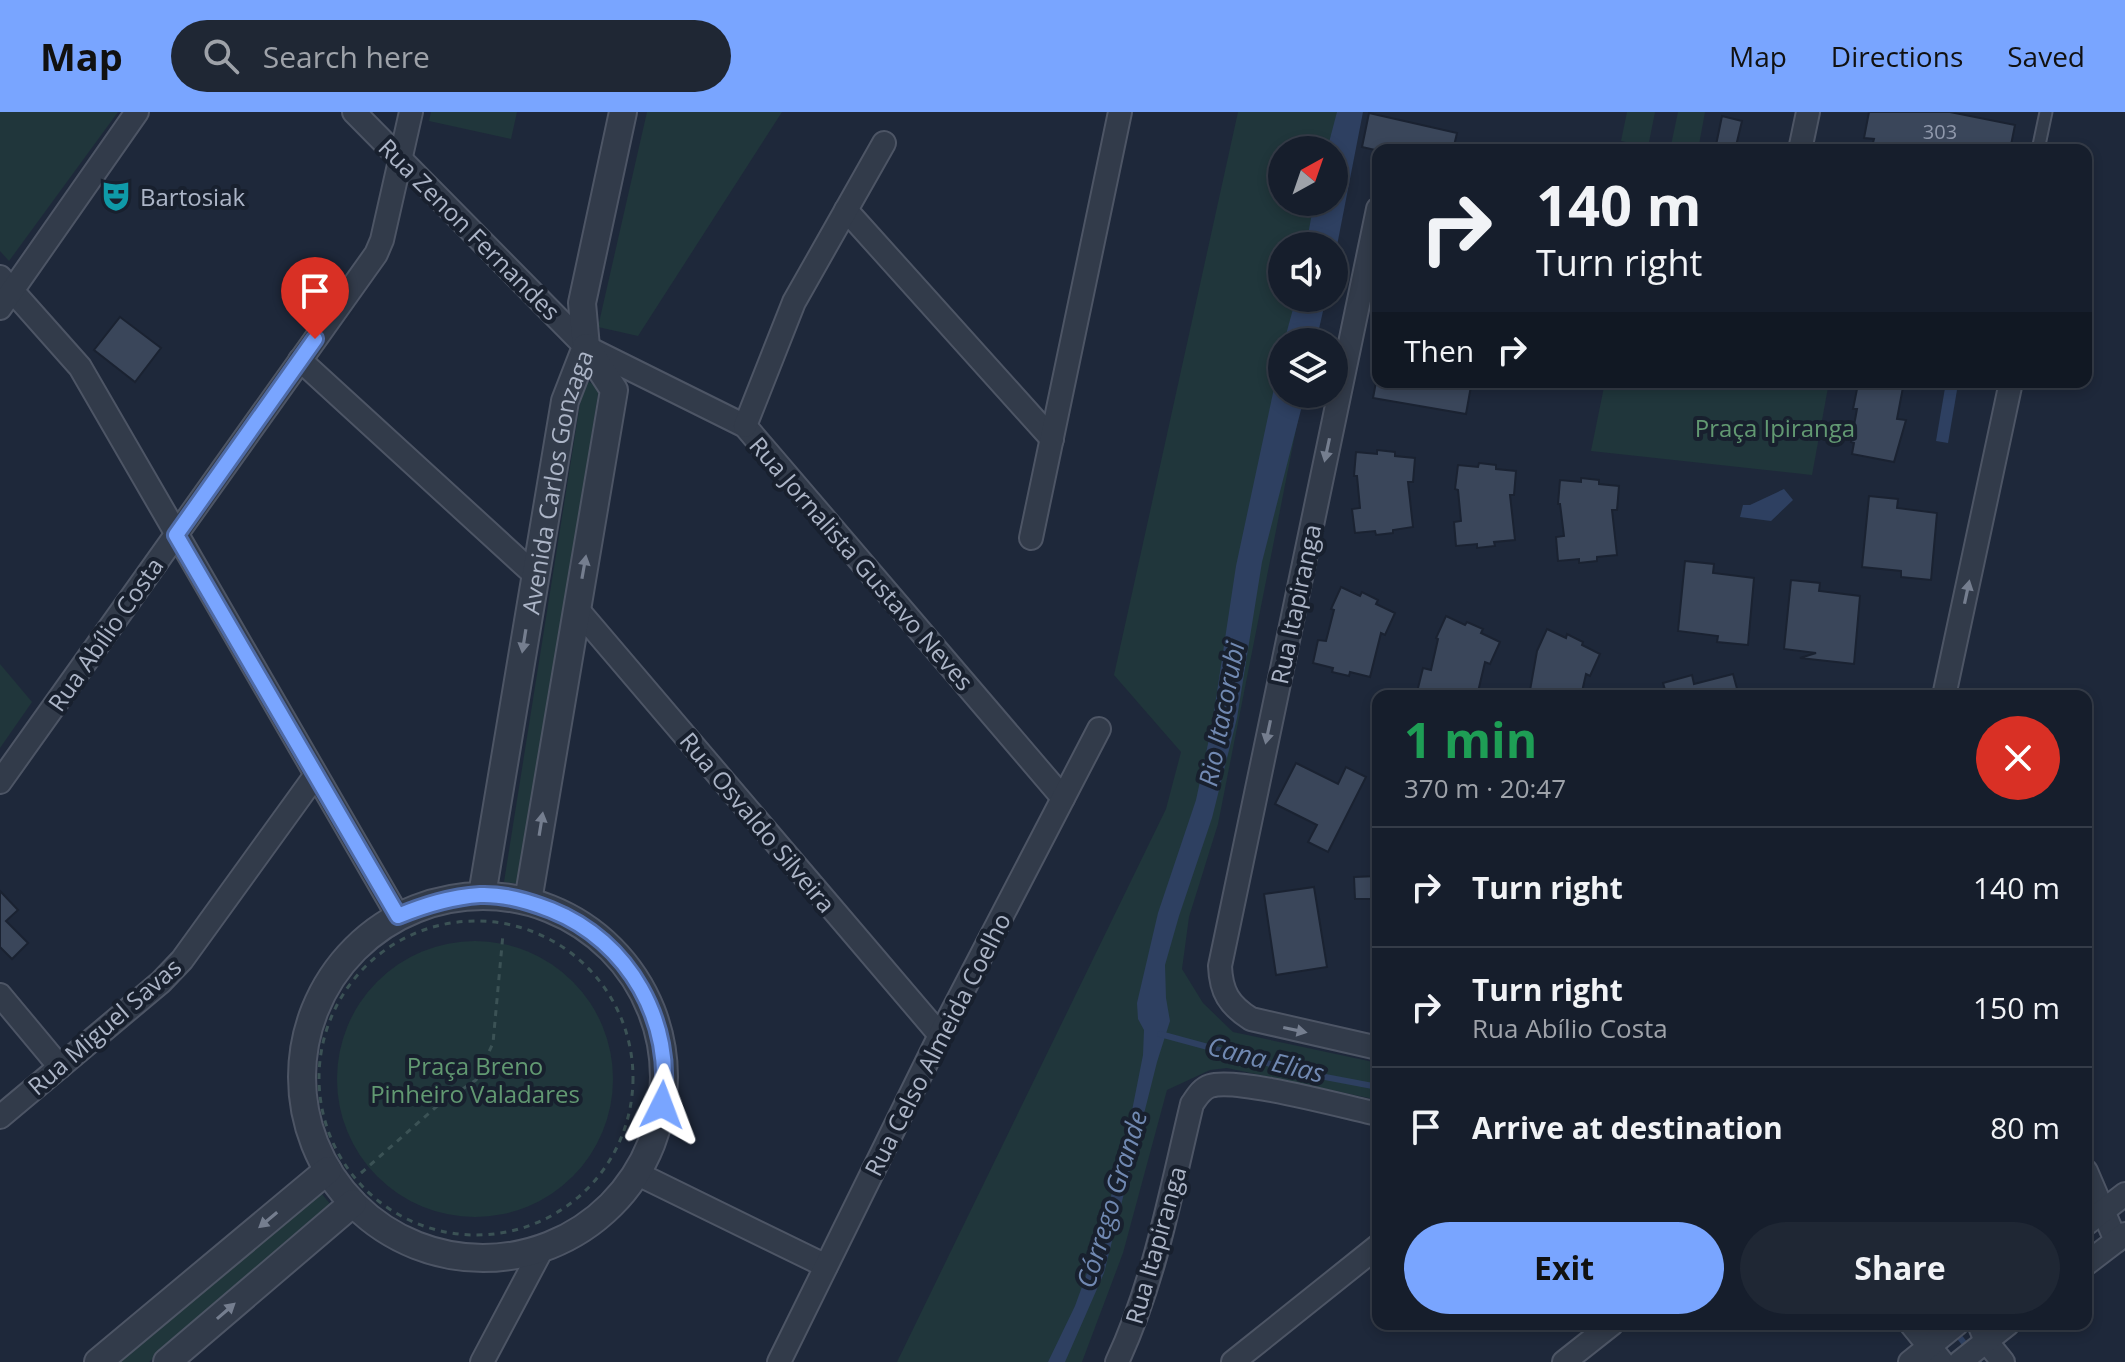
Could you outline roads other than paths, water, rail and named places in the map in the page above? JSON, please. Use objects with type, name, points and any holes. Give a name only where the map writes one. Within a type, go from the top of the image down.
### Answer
[{"type":"street","points":[[137,112],[4,292],[80,367],[398,916]]},
{"type":"street","name":"Rua Zenon Fernandes","points":[[354,112],[586,347]]},
{"type":"street","name":"Rua Abílio Costa","points":[[0,782],[376,254],[382,240],[411,112]]},
{"type":"street","points":[[586,347],[582,303],[623,112]]},
{"type":"street","points":[[1031,538],[1120,112]]},
{"type":"street","points":[[1801,144],[1808,112]]},
{"type":"street","points":[[745,426],[794,302],[884,143]]},
{"type":"street","points":[[846,210],[1052,439]]},
{"type":"street","name":"Rua Itapiranga","points":[[1372,238],[1220,966],[1220,985],[1226,999],[1237,1010],[1260,1022],[1372,1047]]},
{"type":"street","name":"Rua Jornalista Gustavo Neves","points":[[586,347],[745,426],[1063,798]]},
{"type":"street","name":"Avenida Carlos Gonzaga","points":[[482,895],[565,401],[586,347]]},
{"type":"street","name":"Avenida Carlos Gonzaga","points":[[528,901],[614,390],[586,347]]},
{"type":"street","points":[[300,360],[535,575]]},
{"type":"street","points":[[1946,690],[1962,648],[2010,388]]},
{"type":"street","name":"Rua Osvaldo Silveira","points":[[577,609],[940,1035]]},
{"type":"street","name":"Rua Celso Almeida Coelho","points":[[779,1362],[940,1035],[1099,729]]},
{"type":"street","name":"Rua Miguel Savas","points":[[0,1117],[161,982],[182,960],[315,776]]},
{"type":"street","points":[[482,895],[528,901],[574,919],[612,949],[642,988],[660,1033],[666,1081],[658,1129],[638,1174],[612,1206],[580,1232],[542,1249],[502,1258],[461,1257],[421,1247],[385,1229],[354,1190],[328,1170],[312,1137],[303,1101],[302,1064],[308,1028],[322,993],[341,962],[368,936],[398,916],[439,900],[482,895]]},
{"type":"street","points":[[0,995],[60,1067]]},
{"type":"street","name":"Rua Itapiranga","points":[[1117,1362],[1130,1334],[1156,1253],[1192,1104],[1199,1093],[1209,1086],[1227,1084],[1372,1113]]},
{"type":"street","points":[[98,1362],[328,1170]]},
{"type":"street","points":[[638,1174],[826,1266]]},
{"type":"street","points":[[167,1362],[354,1190]]},
{"type":"street","points":[[2092,1259],[2120,1237],[2094,1218],[2125,1194]]},
{"type":"street","points":[[482,1362],[542,1249]]},
{"type":"street","points":[[1233,1362],[1372,1251]]},
{"type":"street","points":[[1564,1362],[1604,1330]]},
{"type":"street","points":[[1917,1330],[1935,1350]]},
{"type":"street","points":[[1910,1362],[1935,1350],[1952,1330]]},
{"type":"street","points":[[1960,1362],[1982,1337],[2003,1362]]},
{"type":"lane","points":[[2039,144],[2046,112]]},
{"type":"water","points":[[1337,112],[1363,112],[1348,189],[1348,136],[1331,136]]},
{"type":"water","points":[[1311,216],[1343,216],[1340,232],[1309,232]]},
{"type":"water","points":[[1292,312],[1323,312],[1319,328],[1288,328]]},
{"type":"water","points":[[1945,388],[1957,390],[1948,443],[1936,441]]},
{"type":"water","points":[[1270,408],[1301,408],[1262,562],[1237,718],[1212,818],[1165,965],[1170,1021],[1104,1273],[1065,1362],[1048,1362],[1075,1306],[1099,1240],[1126,1141],[1143,1055],[1144,1030],[1138,1019],[1137,1003],[1158,913],[1196,800],[1212,725],[1236,566]]},
{"type":"water","points":[[1784,489],[1793,500],[1771,521],[1740,517],[1743,505],[1750,505]]},
{"type":"waterway","name":"Cana Elias","points":[[1160,1034],[1304,1073],[1372,1086]]},
{"type":"waterway","name":"Cana Elias","points":[[1954,1330],[1979,1362]]},
{"type":"place","name":"Bartosiak","points":[[116,196]]},
{"type":"park label","name":"Praça Ipiranga","points":[[1775,427]]},
{"type":"park label","name":"Praça Breno Pinheiro Valadares","points":[[475,1079]]},
{"type":"water label","name":"Rio Itacorubi","points":[[1221,714]]},
{"type":"water label","name":"Córrego Grande","points":[[1111,1199]]}]
